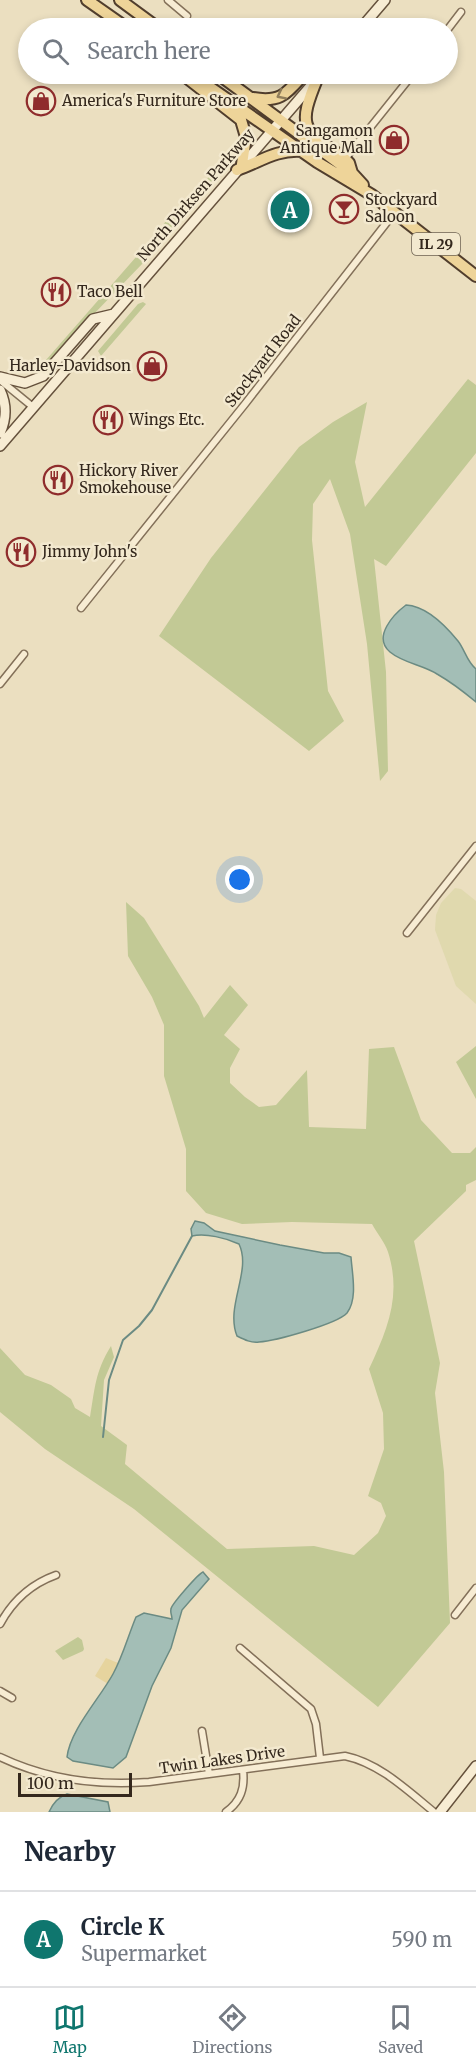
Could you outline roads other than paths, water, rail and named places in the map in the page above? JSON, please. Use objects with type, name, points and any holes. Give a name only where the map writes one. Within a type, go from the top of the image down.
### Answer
[{"type":"main road","points":[[87,0],[113,18]]},
{"type":"main road","points":[[120,0],[144,18]]},
{"type":"main road","points":[[195,84],[241,120],[246,137],[239,167],[262,161],[276,153],[302,151]]},
{"type":"main road","points":[[205,84],[272,129]]},
{"type":"main road","points":[[232,84],[280,120]]},
{"type":"main road","points":[[250,97],[270,100],[286,94],[295,84]]},
{"type":"main road","points":[[315,84],[306,105],[307,127],[311,134],[349,163],[352,173]]},
{"type":"main road","name":"IL 29","points":[[280,120],[352,173],[372,195]]},
{"type":"main road","name":"IL 29","points":[[272,129],[302,151],[372,195],[476,276]]},
{"type":"street","points":[[168,0],[187,16]]},
{"type":"street","points":[[370,18],[385,0]]},
{"type":"street","points":[[456,18],[461,12]]},
{"type":"street","name":"North Dirksen Parkway","points":[[0,446],[312,84]]},
{"type":"street","points":[[345,159],[405,84]]},
{"type":"street","name":"Stockyard Road","points":[[81,608],[395,212]]},
{"type":"street","points":[[0,378],[26,383],[43,376],[93,319],[114,314]]},
{"type":"street","points":[[0,378],[33,407]]},
{"type":"street","points":[[0,390],[6,407],[0,433]]},
{"type":"street","points":[[0,684],[24,654]]},
{"type":"street","points":[[407,933],[476,846]]},
{"type":"street","points":[[0,1624],[12,1606],[29,1589],[42,1580],[56,1575]]},
{"type":"street","points":[[454,1615],[476,1588]]},
{"type":"street","points":[[240,1648],[313,1712],[320,1758]]},
{"type":"street","points":[[0,1690],[12,1698]]},
{"type":"street","points":[[313,1712],[320,1708]]},
{"type":"street","points":[[202,1731],[209,1774]]},
{"type":"street","name":"Twin Lakes Drive","points":[[0,1757],[56,1776],[103,1783],[137,1783],[345,1756],[364,1761],[379,1769],[434,1812]]},
{"type":"street","points":[[440,1812],[476,1767]]},
{"type":"street","points":[[226,1812],[241,1795],[244,1782],[243,1770]]},
{"type":"water","points":[[406,605],[428,613],[458,641],[470,663],[476,669],[476,702],[442,677],[395,656],[385,646],[383,640],[387,626]]},
{"type":"water","points":[[195,1221],[204,1223],[215,1231],[351,1257],[354,1286],[352,1301],[347,1313],[319,1327],[267,1341],[248,1341],[237,1336],[234,1313],[242,1266],[239,1244],[216,1237],[192,1236],[191,1229]]},
{"type":"water","points":[[203,1572],[209,1579],[182,1610],[171,1648],[152,1686],[126,1757],[113,1768],[73,1761],[67,1757],[79,1725],[117,1667],[136,1617],[144,1613],[172,1619],[172,1606]]},
{"type":"water","points":[[67,1794],[108,1802],[110,1812],[49,1812],[56,1801]]},
{"type":"waterway","points":[[103,1437],[109,1380],[123,1340],[152,1310],[192,1236]]},
{"type":"place","name":"America's Furniture Store","points":[[41,101]]},
{"type":"place","name":"Sangamon Antique Mall","points":[[394,140]]},
{"type":"place","name":"Stockyard Saloon","points":[[344,209]]},
{"type":"place","name":"Circle K","points":[[290,210]]},
{"type":"place","name":"Taco Bell","points":[[56,292]]},
{"type":"place","name":"Harley-Davidson","points":[[152,366]]},
{"type":"place","name":"Wings Etc.","points":[[108,420]]},
{"type":"place","name":"Hickory River Smokehouse","points":[[58,480]]},
{"type":"place","name":"Jimmy John's","points":[[21,552]]}]
